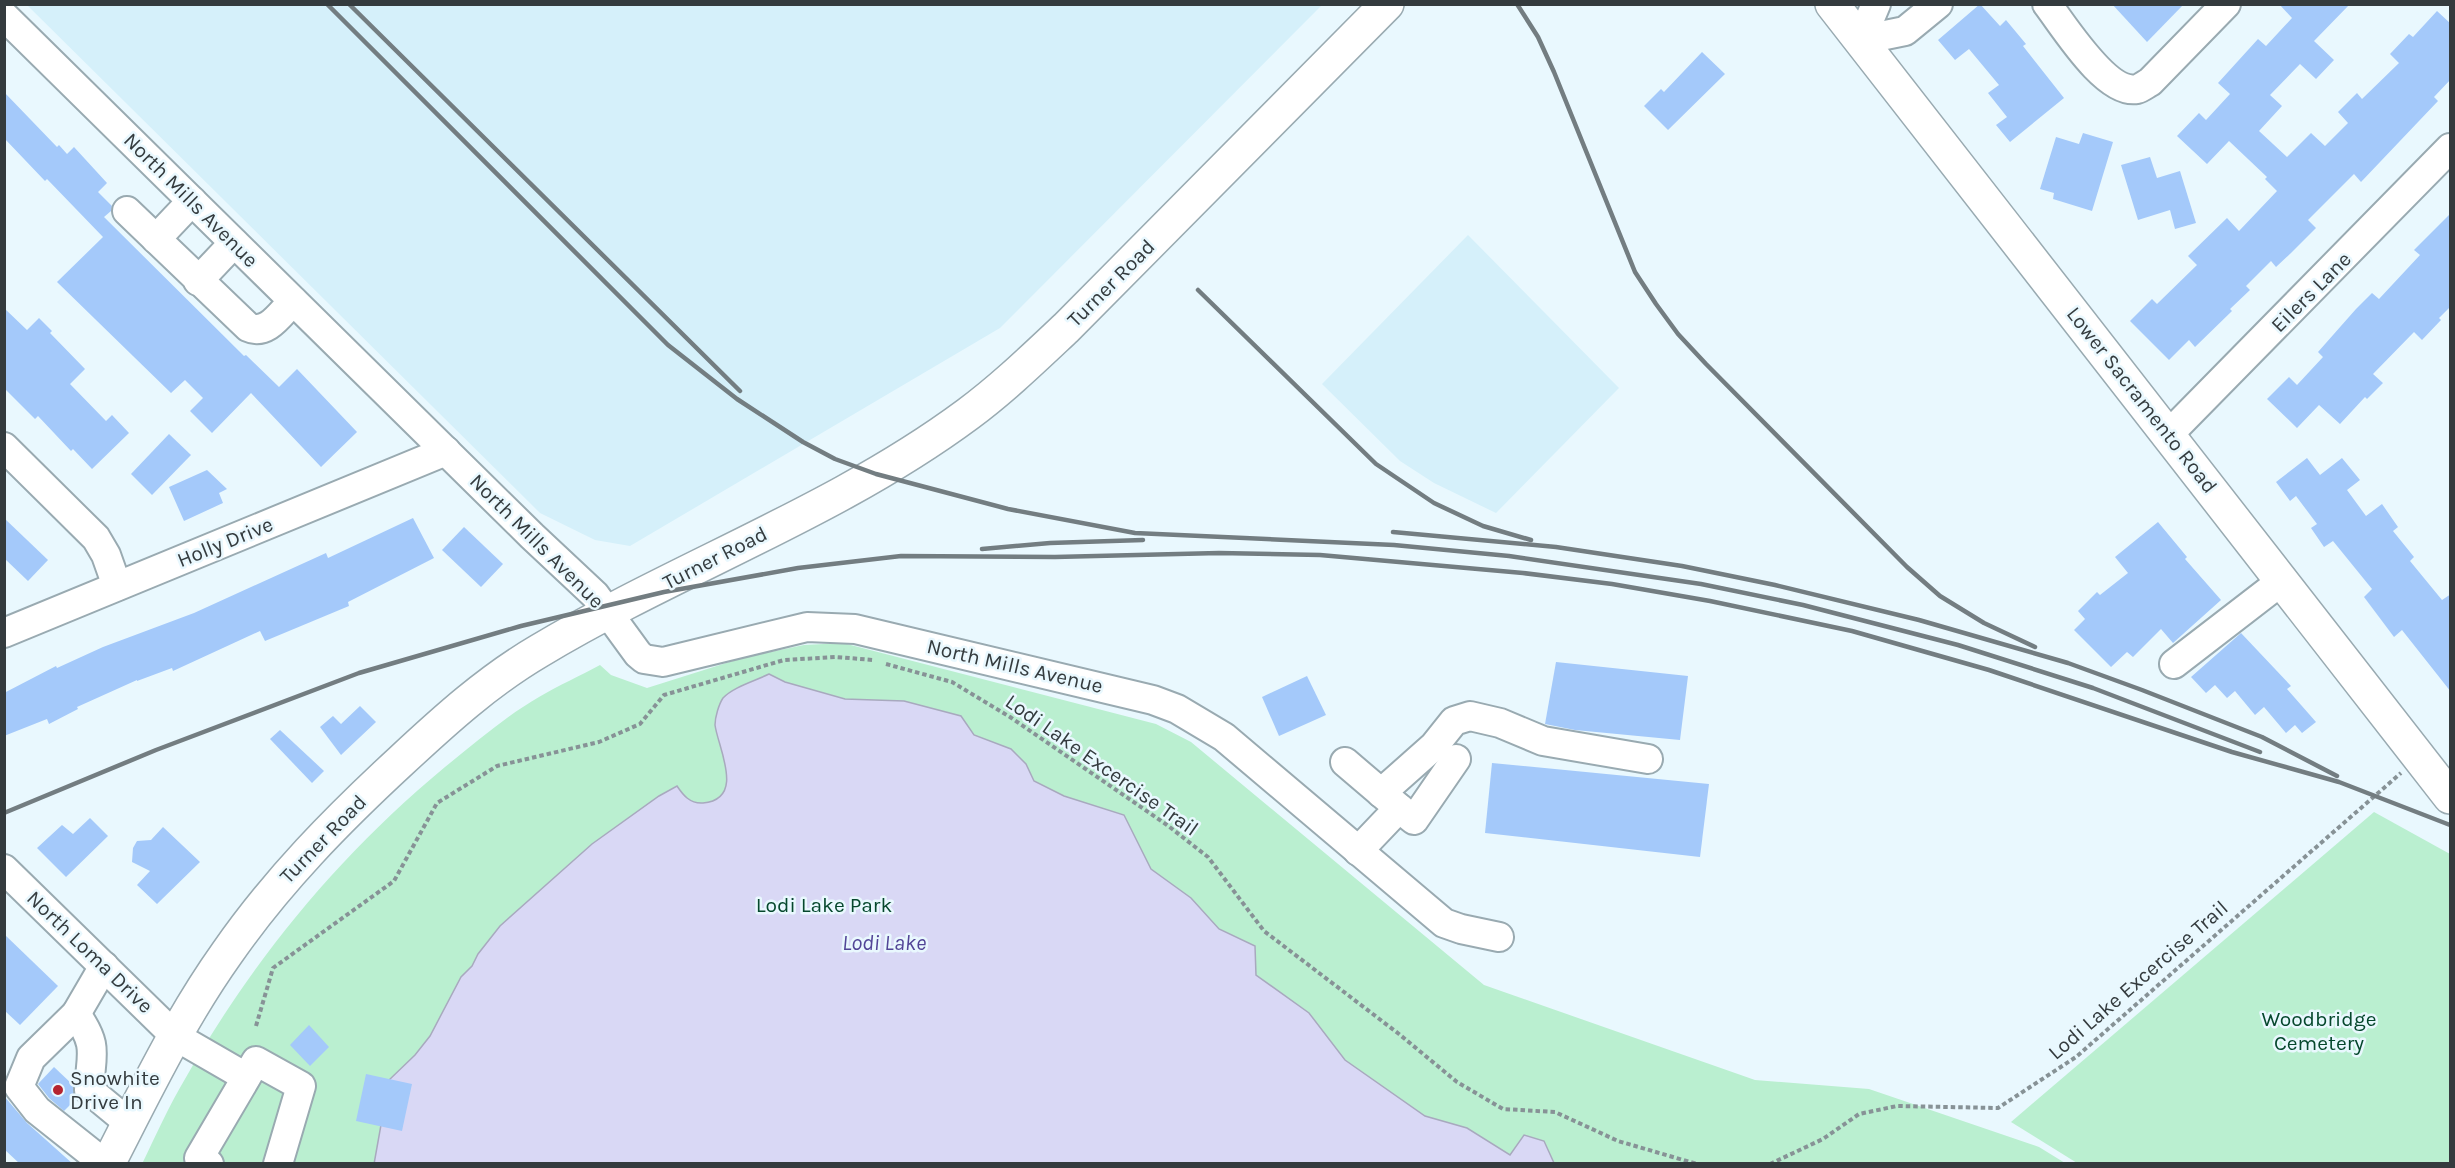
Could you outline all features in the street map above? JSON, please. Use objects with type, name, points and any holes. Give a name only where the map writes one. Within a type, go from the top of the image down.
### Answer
[{"type":"main road","name":"Turner Road","points":[[106,1164],[175,1035],[248,924],[298,863],[345,812],[441,724],[497,678],[537,652],[608,612],[867,479],[941,433],[992,396],[1066,328],[1387,4]]},
{"type":"main road","name":"Lower Sacramento Road","points":[[1832,4],[2451,797]]},
{"type":"street","points":[[1861,40],[1876,4]]},
{"type":"street","points":[[1861,40],[1905,30],[1938,4]]},
{"type":"street","points":[[2047,4],[2103,76],[2120,87],[2137,89],[2150,82],[2226,4]]},
{"type":"street","name":"North Mills Avenue","points":[[4,16],[531,537],[579,579],[608,612],[638,654],[653,662],[663,662],[807,627],[855,629],[1154,700],[1178,709],[1224,737],[1444,922],[1461,929],[1498,937]]},
{"type":"street","name":"Eilers Lane","points":[[2169,434],[2451,148]]},
{"type":"street","points":[[156,239],[192,201]]},
{"type":"street","points":[[127,212],[240,322],[255,330],[266,328],[293,301]]},
{"type":"street","points":[[198,281],[234,243]]},
{"type":"street","points":[[4,447],[96,538],[106,555],[117,586]]},
{"type":"street","name":"Holly Drive","points":[[4,633],[446,451]]},
{"type":"street","points":[[2174,664],[2283,580]]},
{"type":"street","points":[[1358,851],[1390,800],[1454,721],[1470,716],[1500,723],[1543,741],[1648,759]]},
{"type":"street","points":[[1345,762],[1414,820],[1456,759]]},
{"type":"street","name":"North Loma Drive","points":[[4,869],[175,1035],[246,1077]]},
{"type":"street","points":[[104,966],[76,1014],[31,1058],[19,1087],[37,1110],[106,1164]]},
{"type":"street","points":[[76,1014],[88,1032],[93,1047],[89,1090],[129,1123]]},
{"type":"street","points":[[209,1164],[199,1158],[256,1061],[301,1086],[278,1164]]},
{"type":"path","name":"Lodi Lake Excercise Trail","points":[[256,1026],[273,968],[394,881],[437,803],[497,766],[599,742],[640,724],[664,695],[784,660],[846,658],[876,661],[952,682],[1010,717],[1134,802],[1208,857],[1264,931],[1399,1034],[1457,1082],[1503,1109],[1555,1112],[1618,1141],[1697,1164]]},
{"type":"path","name":"Lodi Lake Excercise Trail","points":[[1770,1164],[1823,1138],[1859,1114],[1897,1107],[1998,1108],[2076,1057],[2420,756]]},
{"type":"shaded area","points":[[27,5],[1322,5],[1000,328],[630,546],[595,540],[540,513]]},
{"type":"shaded area","points":[[1468,235],[1619,388],[1496,513],[1434,483],[1400,461],[1322,384]]},
{"type":"green space","name":"Lodi Lake Park","points":[[843,643],[1156,724],[1191,742],[1484,985],[1755,1080],[1869,1089],[2039,1147],[2065,1163],[142,1164],[174,1100],[211,1035],[239,992],[301,911],[369,836],[406,801],[503,721],[527,704],[600,665],[611,675],[647,688],[742,658],[804,645]]},
{"type":"green space","name":"Woodbridge Cemetery","points":[[2374,812],[2450,854],[2450,1163],[2077,1163],[2011,1122]]},
{"type":"water","name":"Lodi Lake","points":[[769,674],[785,682],[845,699],[904,701],[961,716],[974,735],[1011,749],[1026,764],[1034,781],[1064,796],[1124,815],[1151,869],[1191,898],[1219,929],[1255,946],[1256,975],[1309,1013],[1345,1060],[1425,1116],[1467,1128],[1510,1155],[1524,1135],[1544,1141],[1554,1163],[374,1164],[389,1080],[415,1055],[430,1036],[461,977],[472,966],[478,954],[500,926],[592,844],[659,796],[677,786],[684,796],[694,802],[703,803],[716,799],[723,792],[726,783],[724,759],[715,725],[720,704],[723,698],[732,691]]},
{"type":"building","points":[[1980,4],[2000,26],[2006,20],[2026,44],[2023,46],[2064,98],[2010,142],[1996,125],[2007,117],[1988,93],[1999,85],[1969,49],[1955,60],[1938,40]]},
{"type":"building","points":[[2112,4],[2184,4],[2147,42]]},
{"type":"building","points":[[2279,4],[2350,4],[2314,41],[2334,60],[2316,79],[2300,64],[2270,95],[2282,106],[2259,131],[2287,157],[2311,133],[2325,146],[2348,123],[2338,112],[2357,93],[2362,99],[2399,63],[2390,54],[2409,34],[2413,37],[2437,11],[2451,24],[2451,79],[2434,97],[2438,101],[2361,182],[2354,174],[2308,220],[2316,228],[2291,253],[2276,267],[2271,261],[2246,286],[2250,290],[2230,309],[2232,311],[2195,347],[2189,340],[2169,360],[2130,321],[2152,299],[2157,304],[2197,265],[2188,256],[2227,218],[2239,231],[2277,191],[2265,179],[2267,177],[2229,141],[2207,164],[2177,136],[2199,113],[2206,120],[2230,94],[2218,83],[2258,39],[2266,46],[2292,18]]},
{"type":"building","points":[[1702,52],[1725,74],[1668,130],[1644,106],[1661,89],[1664,92]]},
{"type":"building","points":[[4,92],[57,147],[59,145],[67,154],[74,147],[107,183],[98,192],[112,206],[111,211],[104,217],[244,356],[246,355],[279,387],[297,369],[357,432],[321,467],[251,393],[212,433],[190,411],[203,398],[185,380],[171,393],[57,282],[103,237],[4,138]]},
{"type":"building","points":[[2083,133],[2113,142],[2092,211],[2053,199],[2054,193],[2040,189],[2056,137],[2079,144]]},
{"type":"building","points":[[2150,157],[2157,178],[2180,171],[2196,223],[2175,229],[2170,210],[2138,220],[2121,165]]},
{"type":"building","points":[[2451,213],[2451,306],[2439,318],[2441,320],[2422,340],[2414,332],[2373,374],[2383,383],[2367,399],[2365,397],[2340,424],[2319,405],[2297,428],[2267,399],[2289,377],[2297,385],[2323,357],[2318,352],[2356,309],[2372,293],[2379,299],[2420,255],[2414,250]]},
{"type":"building","points":[[4,308],[27,330],[39,318],[52,331],[50,333],[85,369],[70,384],[106,421],[112,415],[129,433],[92,469],[73,449],[71,451],[38,416],[35,419],[4,388]]},
{"type":"building","points":[[169,434],[191,455],[152,495],[131,474]]},
{"type":"building","points":[[2307,458],[2320,475],[2342,458],[2360,480],[2347,490],[2366,516],[2382,504],[2398,527],[2393,531],[2414,557],[2410,561],[2442,600],[2451,594],[2451,692],[2402,630],[2394,637],[2364,597],[2372,589],[2333,541],[2324,547],[2311,528],[2317,524],[2296,496],[2290,501],[2276,482]]},
{"type":"building","points":[[207,470],[227,489],[219,493],[223,503],[184,521],[169,487]]},
{"type":"building","points":[[4,518],[48,560],[28,581],[4,558]]},
{"type":"building","points":[[413,518],[434,558],[348,602],[349,606],[265,641],[260,631],[173,671],[172,668],[137,680],[77,707],[78,709],[49,724],[47,719],[4,736],[4,693],[56,666],[57,668],[103,647],[194,613],[326,553],[328,558]]},
{"type":"building","points":[[2158,522],[2187,557],[2185,559],[2221,600],[2173,643],[2161,629],[2133,657],[2127,652],[2111,667],[2074,630],[2085,619],[2078,611],[2097,592],[2100,595],[2128,573],[2115,557]]},
{"type":"building","points":[[464,527],[503,564],[481,587],[442,550]]},
{"type":"building","points":[[2241,633],[2291,686],[2287,689],[2316,722],[2302,733],[2295,725],[2286,733],[2264,707],[2255,715],[2235,691],[2227,698],[2215,685],[2206,693],[2191,677]]},
{"type":"building","points":[[1556,662],[1688,676],[1680,740],[1575,730],[1545,724]]},
{"type":"building","points":[[1307,676],[1326,715],[1279,736],[1262,697]]},
{"type":"building","points":[[360,706],[376,722],[341,755],[320,727],[333,716],[341,724]]},
{"type":"building","points":[[280,730],[324,771],[312,783],[270,739]]},
{"type":"building","points":[[1492,763],[1709,784],[1700,857],[1485,833]]},
{"type":"building","points":[[90,818],[108,836],[66,877],[37,848],[62,825],[73,834]]},
{"type":"building","points":[[163,827],[200,862],[157,904],[137,885],[150,871],[132,862],[133,848],[137,841],[151,840]]},
{"type":"building","points":[[4,934],[58,986],[20,1025],[4,1010]]},
{"type":"building","points":[[309,1025],[329,1047],[310,1066],[290,1045]]},
{"type":"building","name":"Snowhite Drive In","points":[[54,1067],[73,1085],[76,1099],[64,1111],[38,1084]]},
{"type":"building","points":[[366,1074],[412,1084],[402,1131],[356,1121]]},
{"type":"building","points":[[4,1096],[27,1123],[73,1164],[20,1164],[4,1149]]},
{"type":"railway","points":[[327,4],[668,345],[737,399],[803,442],[835,459],[876,474],[1008,509],[1135,533],[1394,545],[1509,556],[1701,584],[1803,605],[1958,645],[2093,688],[2260,752]]},
{"type":"railway","points":[[349,4],[740,391]]},
{"type":"railway","points":[[1517,4],[1538,37],[1554,72],[1635,272],[1678,334],[1907,567],[1940,596],[1984,623],[2035,647]]},
{"type":"railway","points":[[1198,290],[1376,464],[1434,503],[1483,526],[1531,540]]},
{"type":"railway","points":[[1393,532],[1556,547],[1682,566],[1775,585],[1919,620],[2068,663],[2142,690],[2262,737],[2337,776]]},
{"type":"railway","points":[[982,549],[1050,543],[1143,540]]},
{"type":"railway","points":[[4,813],[156,750],[359,673],[521,626],[664,592],[798,568],[901,556],[1055,557],[1219,553],[1320,555],[1523,573],[1612,584],[1710,601],[1852,631],[1989,670],[2232,752],[2339,782],[2450,825]]},
{"type":"place","name":"Snowhite Drive In","points":[[58,1090]]}]
